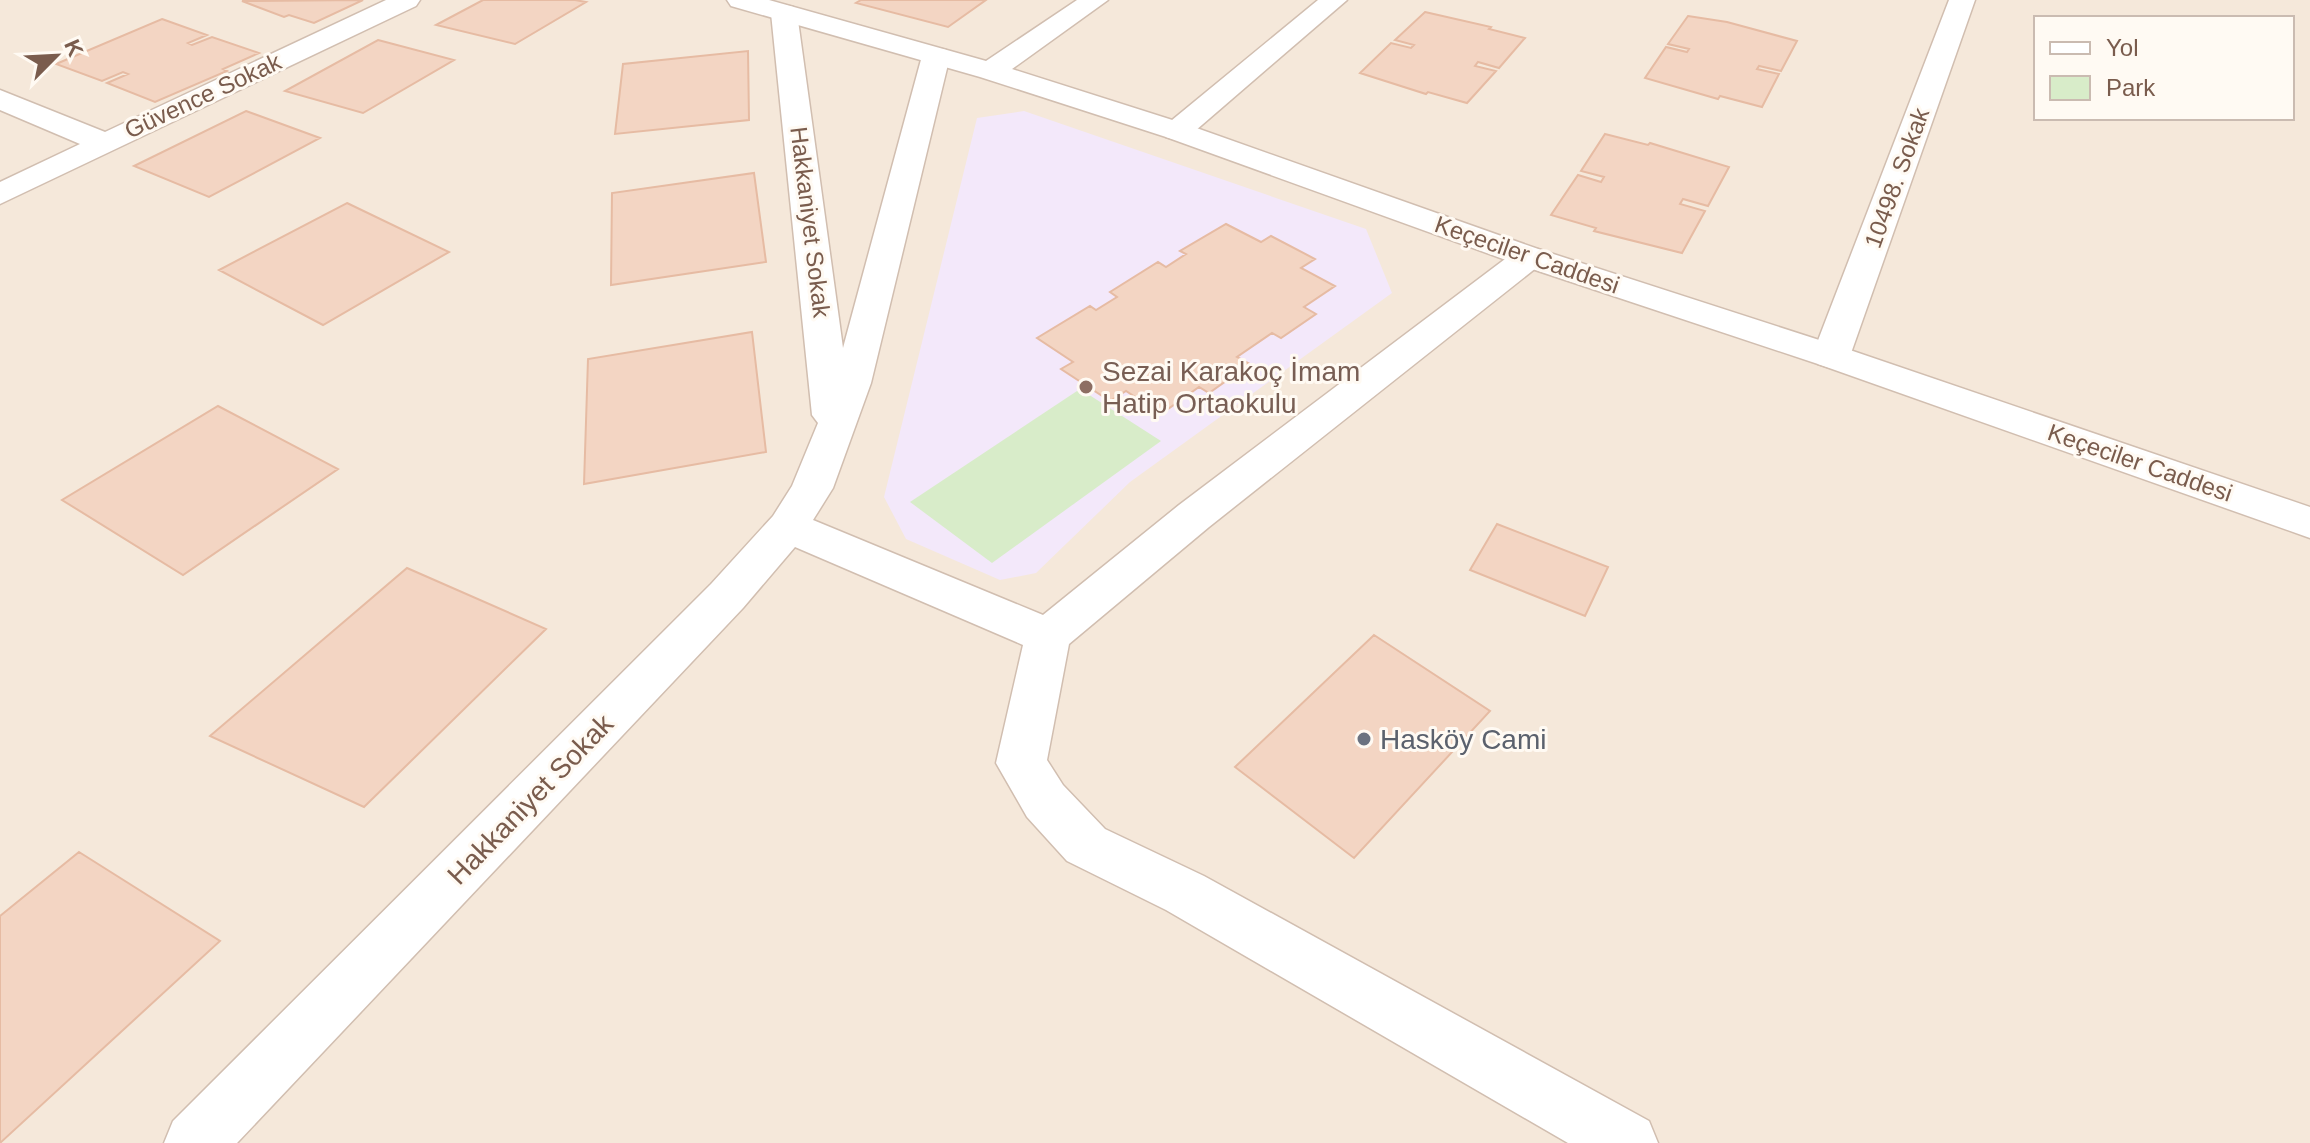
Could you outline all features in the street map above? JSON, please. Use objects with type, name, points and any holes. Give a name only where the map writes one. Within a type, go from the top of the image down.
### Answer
[{"type":"street","name":"Güvence Sokak","points":[[0,194],[407,0]]},
{"type":"street","name":"Keçeciler Caddesi","points":[[740,0],[990,71],[1177,131],[1529,257],[1831,356],[2310,523]]},
{"type":"street","points":[[990,71],[1095,0]]},
{"type":"street","points":[[1177,131],[1334,0]]},
{"type":"street","name":"10498. Sokak","points":[[1831,356],[1962,0]]},
{"type":"street","name":"Hakkaniyet Sokak","points":[[784,13],[822,307],[834,433]]},
{"type":"street","name":"Hakkaniyet Sokak","points":[[195,1143],[727,596],[788,527],[812,488],[852,383],[936,56]]},
{"type":"street","points":[[0,99],[104,143]]},
{"type":"street","points":[[1529,257],[1194,516],[1048,636],[1021,763],[1045,801],[1086,845],[1185,893],[1627,1143]]},
{"type":"street","points":[[788,527],[1048,636]]},
{"type":"shaded area","points":[[0,0],[2310,0],[2310,1143],[0,1143]]},
{"type":"shaded area","name":"Sezai Karakoç İmam Hatip Ortaokulu","points":[[1024,111],[1366,229],[1392,293],[1130,482],[1036,573],[1000,580],[906,539],[884,497],[977,118]]},
{"type":"green space","points":[[1080,389],[1161,441],[992,563],[910,502]]},
{"type":"building","points":[[363,0],[314,23],[289,15],[284,17],[242,1]]},
{"type":"building","points":[[483,0],[586,2],[515,44],[436,25]]},
{"type":"building","points":[[861,0],[986,0],[948,27],[856,3]]},
{"type":"building","points":[[1425,12],[1525,38],[1499,68],[1478,62],[1475,66],[1496,71],[1467,103],[1426,94],[1360,73],[1391,43],[1411,48],[1414,45],[1395,40]]},
{"type":"building","points":[[1688,16],[1727,22],[1797,41],[1781,71],[1759,66],[1757,69],[1779,74],[1762,107],[1720,96],[1718,99],[1645,78],[1666,47],[1687,52],[1689,49],[1668,44]]},
{"type":"building","points":[[162,19],[207,35],[188,43],[192,45],[212,37],[259,53],[223,69],[227,71],[155,102],[107,83],[128,74],[123,72],[102,81],[56,64]]},
{"type":"building","points":[[378,40],[454,60],[363,113],[285,91]]},
{"type":"building","points":[[748,51],[749,120],[615,134],[623,64]]},
{"type":"building","points":[[246,111],[320,138],[209,197],[134,166]]},
{"type":"building","points":[[1605,134],[1650,143],[1729,167],[1708,206],[1683,199],[1680,204],[1705,211],[1682,253],[1594,231],[1596,228],[1551,215],[1578,175],[1601,182],[1604,177],[1581,171]]},
{"type":"building","points":[[754,173],[766,262],[611,285],[612,193]]},
{"type":"building","points":[[347,203],[449,252],[323,325],[219,270]]},
{"type":"building","points":[[1226,224],[1261,242],[1271,236],[1315,259],[1301,268],[1335,286],[1304,307],[1316,314],[1281,338],[1272,333],[1237,357],[1250,364],[1209,393],[1199,387],[1161,414],[1126,391],[1110,401],[1061,369],[1073,362],[1037,338],[1090,306],[1096,310],[1117,297],[1110,292],[1158,262],[1166,267],[1186,254],[1180,251]]},
{"type":"building","points":[[752,332],[766,452],[584,484],[588,359]]},
{"type":"building","points":[[218,406],[338,469],[183,575],[62,500]]},
{"type":"building","points":[[1497,524],[1608,567],[1585,616],[1470,570]]},
{"type":"building","points":[[407,568],[546,629],[364,807],[210,736]]},
{"type":"building","name":"Hasköy Cami","points":[[1374,635],[1490,711],[1354,858],[1235,767]]},
{"type":"building","points":[[79,852],[220,941],[0,1143],[0,916]]},
{"type":"place","name":"Sezai Karakoç İmam Hatip Ortaokulu","points":[[1086,387]]},
{"type":"place","name":"Hasköy Cami","points":[[1364,739]]}]
